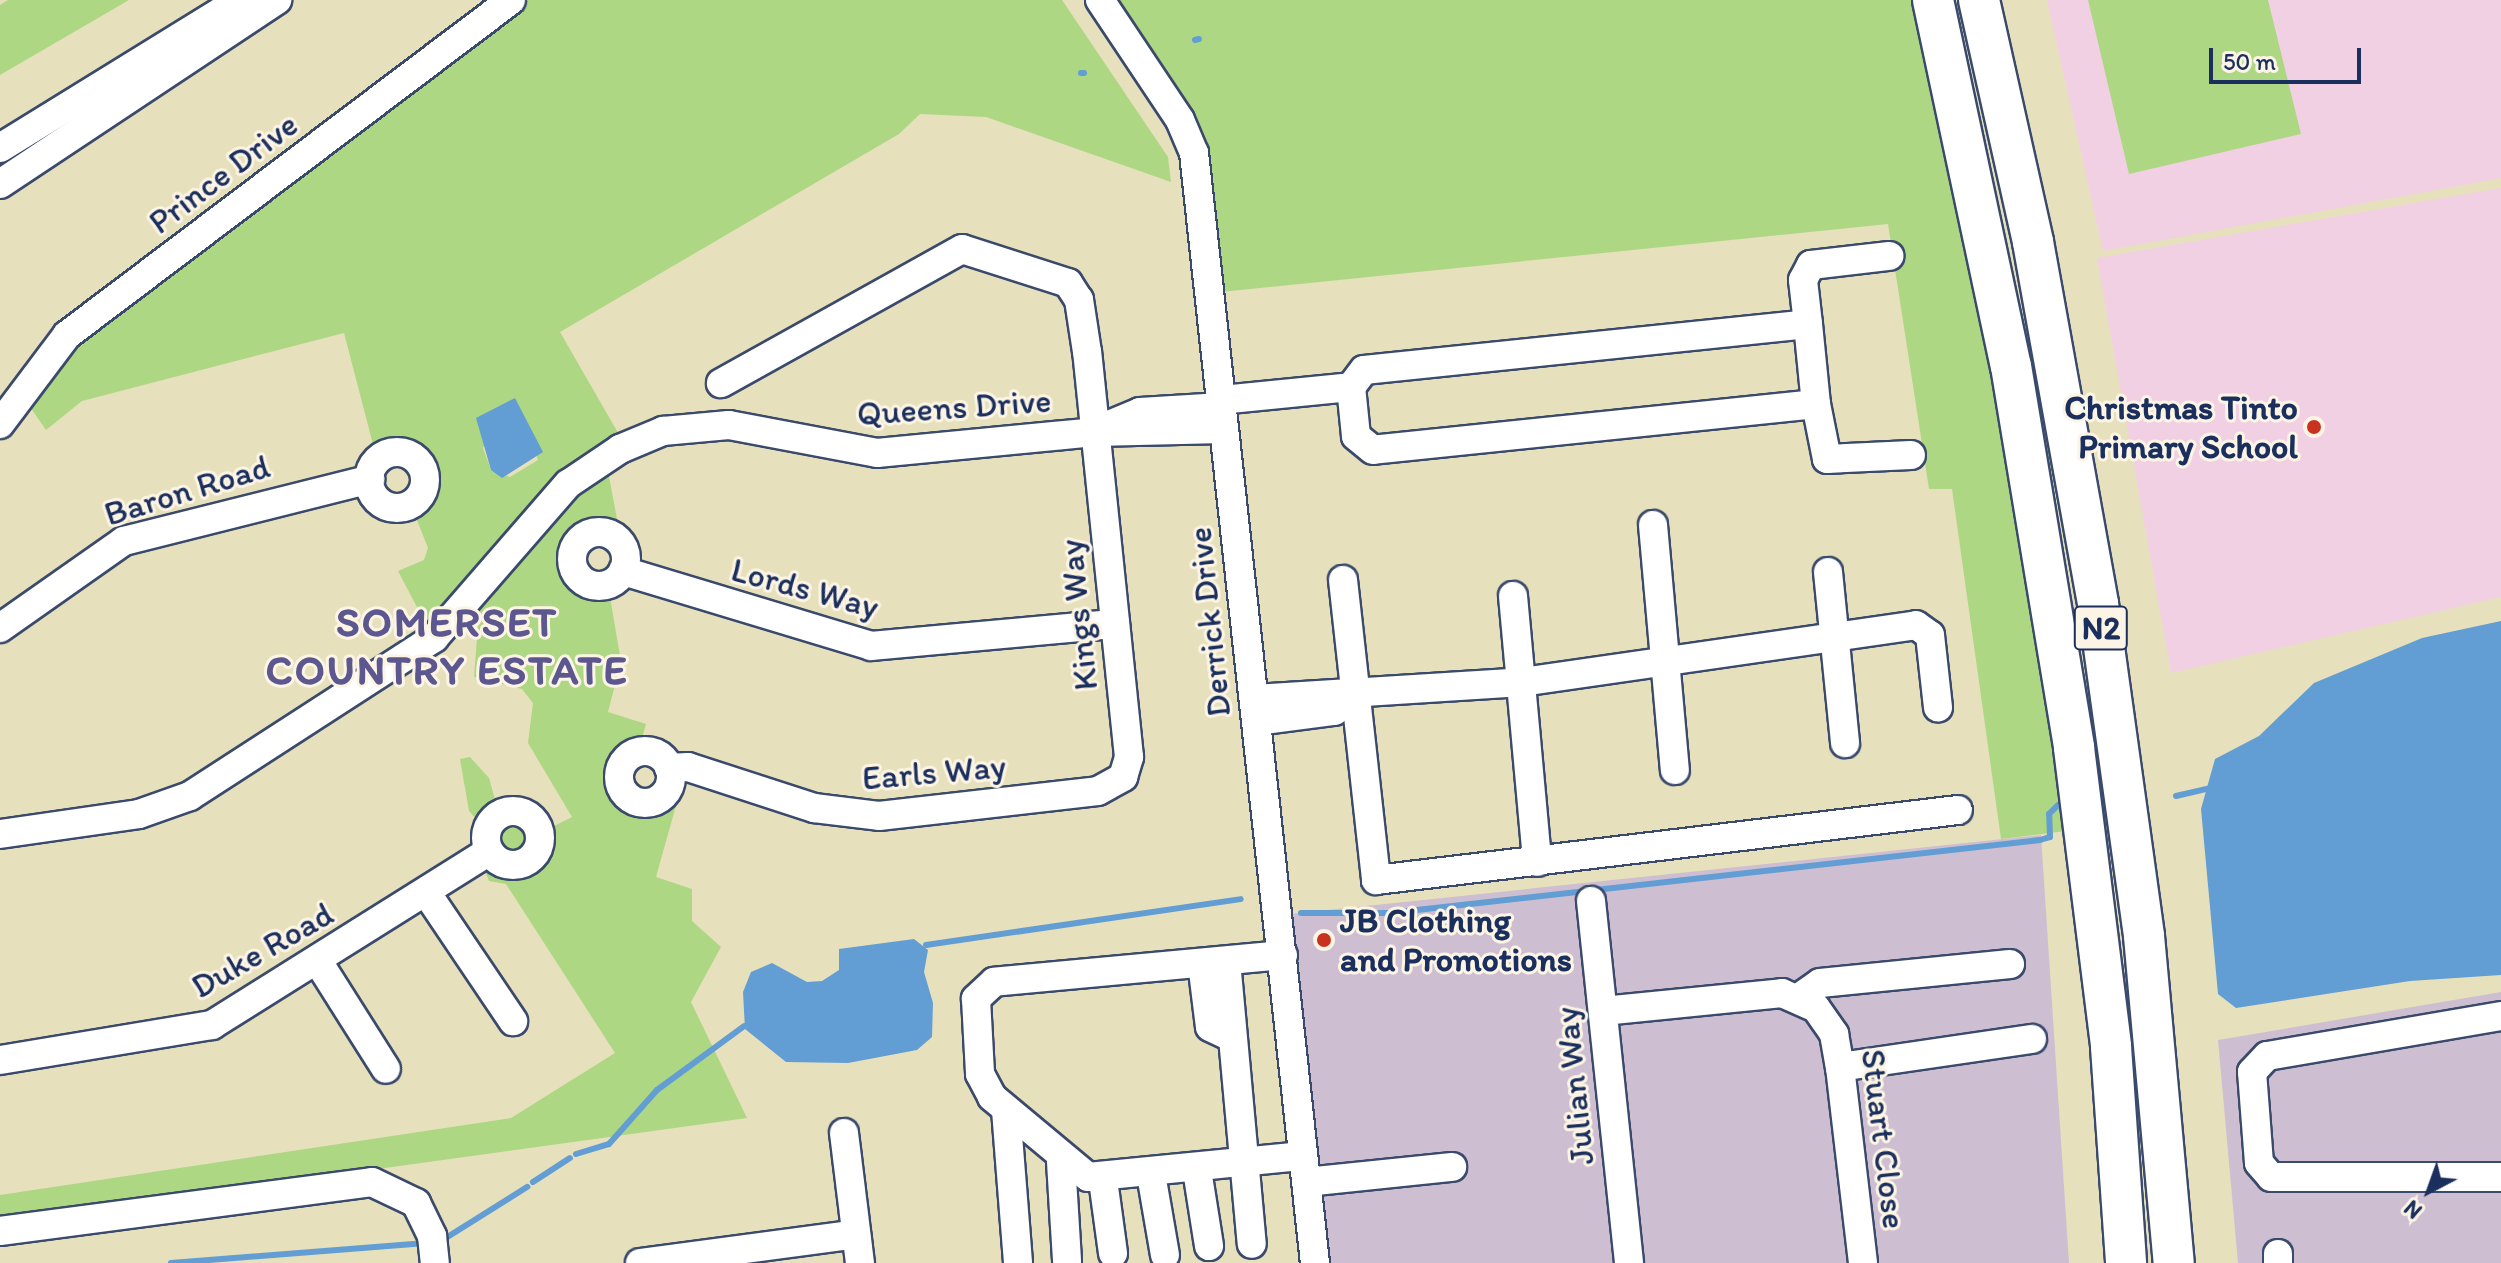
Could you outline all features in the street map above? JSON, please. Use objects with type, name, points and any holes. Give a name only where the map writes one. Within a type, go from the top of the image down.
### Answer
[{"type":"highway","name":"N2","points":[[1933,0],[2011,366],[2074,748],[2111,1047],[2126,1263]]},
{"type":"highway","name":"N2","points":[[1979,0],[2067,420],[2126,789],[2174,1263]]},
{"type":"street","points":[[0,148],[240,0]]},
{"type":"street","points":[[0,184],[277,0]]},
{"type":"street","name":"Prince Drive","points":[[0,424],[67,335],[511,0]]},
{"type":"street","name":"Derrick Drive","points":[[1100,0],[1180,120],[1194,153],[1315,1263]]},
{"type":"street","name":"Kings Way","points":[[721,383],[948,254],[974,249],[1074,290],[1094,432],[1129,757],[1114,785]]},
{"type":"street","points":[[1889,256],[1811,265],[1803,280],[1816,404],[1827,459],[1911,455]]},
{"type":"street","points":[[1808,324],[1364,370],[1351,387],[1358,442],[1373,450],[1816,404]]},
{"type":"street","name":"Queens Drive","points":[[0,834],[139,814],[190,796],[434,638],[568,484],[663,431],[729,425],[877,453],[1094,432],[1140,412],[1222,412],[1351,387]]},
{"type":"street","name":"Baron Road","points":[[0,628],[124,541],[370,479]]},
{"type":"street","points":[[1653,525],[1675,770]]},
{"type":"street","name":"Lords Way","points":[[623,571],[871,646],[1115,624]]},
{"type":"street","points":[[1828,572],[1845,743]]},
{"type":"street","points":[[1343,580],[1373,879],[1958,810]]},
{"type":"street","points":[[1513,596],[1537,862]]},
{"type":"street","points":[[1255,710],[1328,690],[1356,696],[1522,682],[1665,663],[1833,635],[1923,627],[1930,635],[1938,708]]},
{"type":"street","name":"Earls Way","points":[[669,768],[688,767],[814,808],[879,816],[1114,785]]},
{"type":"street","name":"Duke Road","points":[[0,1060],[212,1025],[319,963],[489,851]]},
{"type":"street","points":[[426,892],[513,1021]]},
{"type":"street","name":"Julian Way","points":[[1591,901],[1629,1263]]},
{"type":"street","points":[[1283,955],[984,988],[975,1008],[980,1074],[1006,1110],[1061,1162],[1103,1180],[1243,1165],[1305,1169],[1452,1167]]},
{"type":"street","points":[[1214,962],[1210,1027],[1231,1037],[1252,1244]]},
{"type":"street","points":[[319,963],[386,1069]]},
{"type":"street","points":[[1603,1011],[1782,993],[1800,997],[1820,983],[2010,964]]},
{"type":"street","name":"Stuart Close","points":[[1800,997],[1828,1021],[1840,1067],[1863,1263]]},
{"type":"street","points":[[2501,1016],[2267,1056],[2252,1072],[2259,1163],[2271,1177],[2501,1177]]},
{"type":"street","points":[[1840,1067],[2032,1039]]},
{"type":"street","points":[[1006,1110],[1018,1263]]},
{"type":"street","points":[[844,1133],[860,1263]]},
{"type":"street","points":[[1061,1162],[1058,1206],[1067,1261]]},
{"type":"street","points":[[1197,1170],[1209,1246]]},
{"type":"street","points":[[1151,1174],[1165,1255]]},
{"type":"street","points":[[1103,1180],[1113,1253]]},
{"type":"street","points":[[0,1231],[372,1182],[416,1203],[432,1236],[435,1263]]},
{"type":"street","points":[[640,1263],[856,1234]]},
{"type":"shaded area","points":[[2047,0],[2501,0],[2501,178],[2103,251]]},
{"type":"shaded area","name":"Christmas Tinto Primary School","points":[[2501,188],[2501,597],[2171,673],[2097,258]]},
{"type":"shaded area","points":[[2041,835],[2069,1263],[1316,1263],[1280,915]]},
{"type":"shaded area","points":[[2501,992],[2501,1263],[2238,1263],[2218,1040]]},
{"type":"green space","points":[[8,0],[129,0],[0,75],[0,5]]},
{"type":"green space","points":[[528,0],[1062,0],[1168,157],[1171,182],[986,117],[920,114],[899,134],[560,332],[621,438],[429,630],[398,571],[424,560],[428,548],[413,510],[426,498],[431,472],[406,448],[375,452],[344,333],[82,401],[46,430],[28,404],[67,347]],"holes":[[[515,398],[538,460],[510,477],[491,470],[483,448]]]},
{"type":"green space","points":[[1116,0],[1911,0],[1994,381],[2066,831],[2001,839],[1952,489],[1929,489],[1888,224],[1221,292],[1206,156]]},
{"type":"green space","points":[[2088,0],[2268,0],[2301,134],[2129,174]]},
{"type":"green space","points":[[607,466],[620,535],[602,527],[583,531],[567,555],[582,588],[609,591],[621,662],[608,712],[646,724],[640,745],[616,760],[612,788],[632,809],[677,802],[656,877],[692,889],[692,921],[721,947],[691,1002],[747,1118],[0,1221],[0,1195],[511,1118],[615,1053],[506,884],[489,881],[474,843],[478,821],[469,811],[460,759],[470,757],[489,778],[497,807],[528,808],[546,830],[572,817],[528,743],[533,703],[522,689],[474,677],[478,625],[465,619],[534,532]]},
{"type":"water","points":[[515,398],[543,452],[502,478],[491,470],[476,418]]},
{"type":"water","points":[[2501,621],[2501,975],[2410,981],[2236,1008],[2218,994],[2201,809],[2215,759],[2259,736],[2314,683],[2422,638]]},
{"type":"water","points":[[914,939],[928,950],[924,972],[933,1003],[932,1037],[917,1050],[848,1063],[786,1062],[745,1029],[743,992],[751,972],[772,963],[807,982],[822,981],[839,970],[839,949]]},
{"type":"waterway","points":[[1195,40],[1199,39]]},
{"type":"waterway","points":[[2176,796],[2211,788]]},
{"type":"waterway","points":[[1301,913],[1390,913],[2040,840],[2050,837],[2049,814],[2058,805]]},
{"type":"waterway","points":[[926,945],[1241,899]]},
{"type":"waterway","points":[[576,1154],[609,1144],[657,1090],[744,1026]]},
{"type":"waterway","points":[[533,1182],[570,1158]]},
{"type":"waterway","points":[[441,1241],[527,1187]]},
{"type":"waterway","points":[[171,1263],[426,1243]]},
{"type":"place","name":"Christmas Tinto Primary School","points":[[2314,427]]},
{"type":"place","name":"JB Clothing and Promotions","points":[[1324,940]]},
{"type":"district","name":"SOMERSET COUNTRY ESTATE","points":[[447,646]]}]
